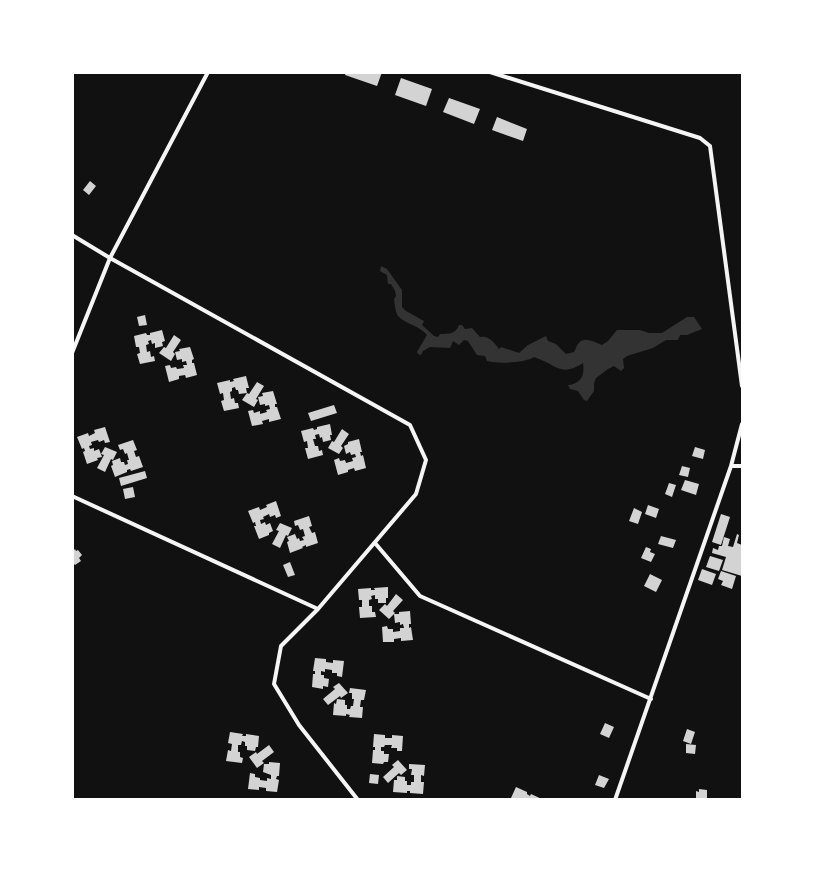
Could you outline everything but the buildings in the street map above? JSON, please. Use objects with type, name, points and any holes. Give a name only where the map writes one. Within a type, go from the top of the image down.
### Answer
[{"type":"street","points":[[72,353],[110,258],[208,72]]},
{"type":"street","points":[[490,72],[700,138],[710,146],[742,386]]},
{"type":"street","points":[[72,235],[110,258],[410,424],[426,460],[416,494],[318,609],[281,646],[274,684],[299,726],[358,800]]},
{"type":"street","points":[[615,800],[731,466],[742,424]]},
{"type":"street","points":[[731,466],[742,466]]},
{"type":"street","points":[[72,496],[318,609]]},
{"type":"street","points":[[375,543],[420,596],[651,699]]},
{"type":"shaded area","points":[[381,266],[387,269],[402,290],[402,307],[424,321],[422,325],[434,336],[438,337],[440,334],[451,333],[459,325],[462,325],[465,329],[472,328],[480,337],[486,337],[491,340],[499,349],[501,347],[519,353],[528,345],[546,336],[548,341],[556,344],[566,354],[574,352],[580,341],[583,340],[590,340],[602,345],[617,330],[640,330],[649,333],[662,333],[687,317],[694,317],[702,329],[687,335],[680,335],[678,340],[666,340],[653,348],[627,356],[623,359],[624,368],[621,371],[614,366],[596,378],[594,391],[587,401],[584,400],[578,391],[570,389],[568,385],[579,381],[583,375],[583,363],[563,370],[534,357],[518,362],[492,362],[487,361],[485,356],[477,355],[468,341],[464,340],[459,345],[453,341],[450,348],[430,347],[423,351],[421,355],[418,354],[417,352],[427,335],[421,329],[398,316],[394,299],[396,296],[395,291],[391,284],[388,284],[387,275],[380,271]]}]
